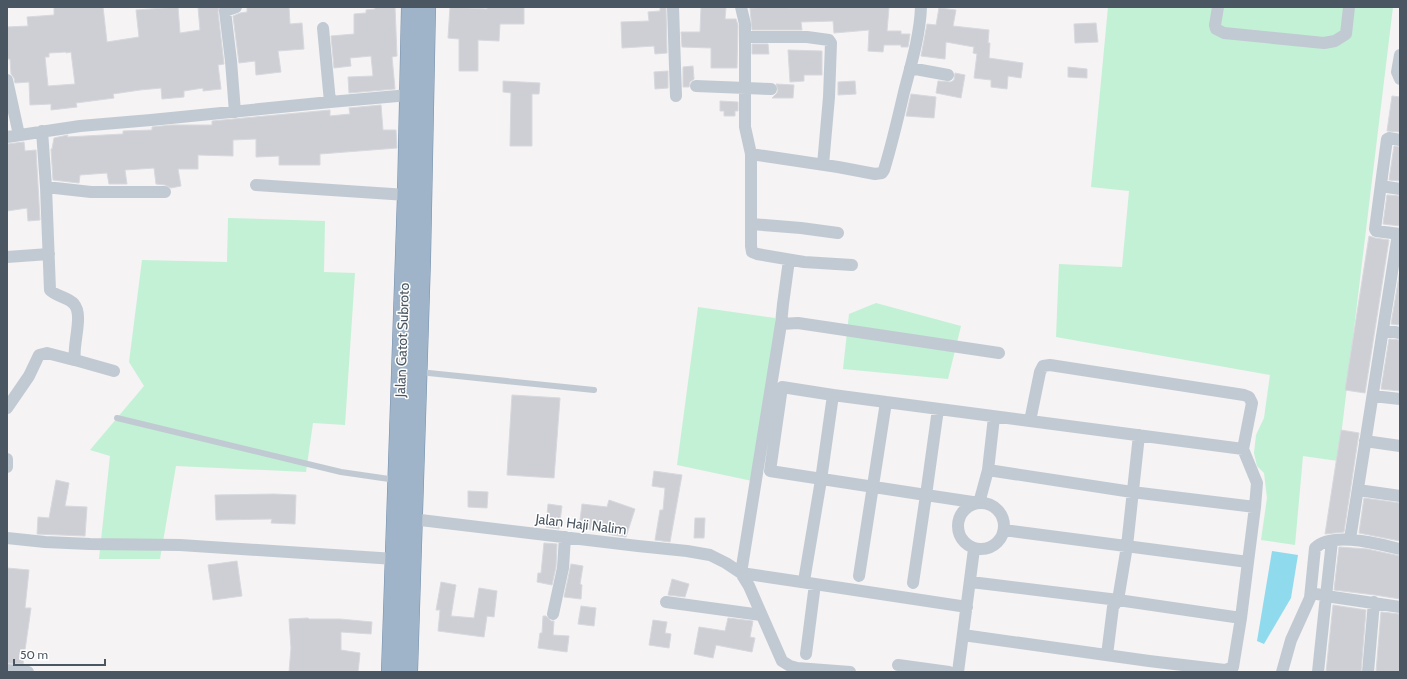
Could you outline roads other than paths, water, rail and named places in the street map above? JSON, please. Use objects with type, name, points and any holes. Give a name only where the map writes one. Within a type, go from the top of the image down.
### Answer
[{"type":"highway","name":"Jalan Gatot Subroto","points":[[391,672],[412,7]]},
{"type":"highway","name":"Jalan Gatot Subroto","points":[[408,672],[426,7]]},
{"type":"street","points":[[235,112],[225,11],[236,7]]},
{"type":"street","points":[[674,7],[676,96]]},
{"type":"street","points":[[741,7],[745,24],[745,127],[751,154],[752,252],[804,262],[852,265]]},
{"type":"street","points":[[751,154],[875,174],[882,173],[892,144],[910,68],[921,18],[921,7]]},
{"type":"street","points":[[1218,7],[1215,25],[1216,30],[1224,33],[1324,43],[1335,41],[1346,34],[1349,7]]},
{"type":"street","points":[[323,28],[330,102]]},
{"type":"street","points":[[745,37],[826,38],[831,43],[829,97],[823,165]]},
{"type":"street","points":[[1400,55],[1397,72],[1400,79]]},
{"type":"street","points":[[910,68],[948,75]]},
{"type":"street","points":[[7,80],[13,136],[80,126],[409,95]]},
{"type":"street","points":[[696,86],[771,89]]},
{"type":"street","points":[[42,131],[50,290],[54,294],[73,303],[77,307],[78,316],[74,360]]},
{"type":"street","points":[[1350,539],[1399,234],[1380,232],[1375,229],[1387,140],[1389,138],[1400,140]]},
{"type":"street","points":[[256,185],[407,194]]},
{"type":"street","points":[[1381,186],[1400,189]]},
{"type":"street","points":[[46,187],[91,192],[165,192]]},
{"type":"street","points":[[751,224],[801,228],[838,234]]},
{"type":"street","points":[[7,257],[49,254]]},
{"type":"street","points":[[789,260],[781,324],[741,573],[749,586],[782,661],[797,668],[850,672]]},
{"type":"street","points":[[781,324],[798,322],[999,353]]},
{"type":"street","points":[[1383,330],[1400,333]]},
{"type":"street","points":[[7,408],[29,376],[39,354],[47,353],[114,371]]},
{"type":"street","points":[[963,636],[1107,655],[1148,667],[1225,670],[1233,667],[1241,618],[1257,483],[1243,449],[1252,403],[1249,397],[1050,365],[1043,366],[1040,372],[1030,421]]},
{"type":"street","points":[[979,503],[968,507],[962,512],[958,526],[959,534],[968,546],[974,549],[986,549],[997,544],[1002,538],[1004,530],[1002,514],[989,504],[821,480],[770,471],[782,387],[1243,449]]},
{"type":"street","points":[[806,654],[810,582],[821,480],[833,395]]},
{"type":"street","points":[[1373,396],[1400,399]]},
{"type":"street","points":[[859,576],[886,402]]},
{"type":"street","points":[[913,583],[938,409]]},
{"type":"street","points":[[979,503],[988,470],[994,416]]},
{"type":"street","points":[[1107,655],[1113,607],[1118,600],[1127,546],[1139,435]]},
{"type":"street","points":[[1365,441],[1400,446]]},
{"type":"street","points":[[7,459],[7,467]]},
{"type":"street","points":[[988,470],[1132,492],[1255,507]]},
{"type":"street","points":[[1358,490],[1400,496]]},
{"type":"street","name":"Jalan Haji Nalim","points":[[412,519],[687,551],[710,555],[741,573]]},
{"type":"street","points":[[1004,530],[1248,562]]},
{"type":"street","points":[[553,614],[563,568],[565,537]]},
{"type":"street","points":[[7,538],[45,542],[90,544],[180,545],[395,559]]},
{"type":"street","points":[[1282,672],[1291,640],[1311,593],[1315,548],[1324,542],[1350,539],[1400,548]]},
{"type":"street","points":[[1318,672],[1332,541]]},
{"type":"street","points":[[958,672],[971,582],[974,549]]},
{"type":"street","points":[[741,573],[810,582],[967,607]]},
{"type":"street","points":[[971,582],[1118,600],[1241,618]]},
{"type":"street","points":[[1311,593],[1400,607]]},
{"type":"street","points":[[666,602],[761,615]]},
{"type":"street","points":[[1368,672],[1374,602]]},
{"type":"street","points":[[898,666],[949,672]]},
{"type":"street","points":[[7,670],[28,672]]},
{"type":"lane","points":[[417,372],[594,390]]},
{"type":"lane","points":[[117,418],[342,472],[398,480]]},
{"type":"water","points":[[1272,551],[1298,555],[1291,598],[1264,644],[1257,641]]}]
